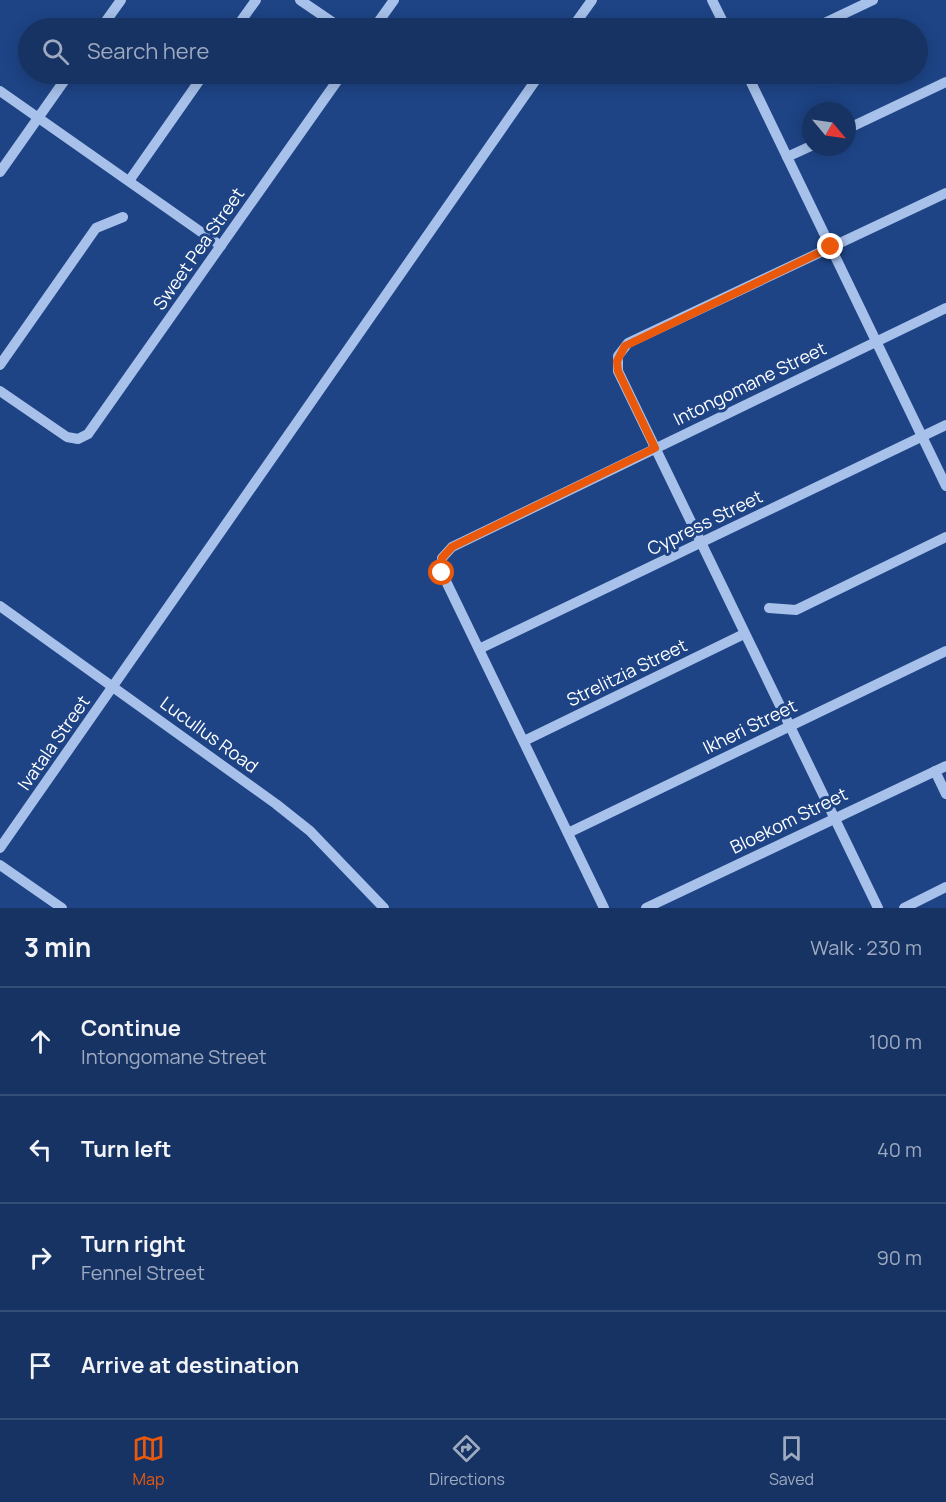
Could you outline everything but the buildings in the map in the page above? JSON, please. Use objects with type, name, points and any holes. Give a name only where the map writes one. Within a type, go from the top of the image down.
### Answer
[{"type":"street","points":[[108,18],[121,0]]},
{"type":"street","points":[[243,18],[255,0]]},
{"type":"street","points":[[300,0],[326,18]]},
{"type":"street","points":[[381,18],[394,0]]},
{"type":"street","points":[[579,18],[592,0]]},
{"type":"street","points":[[712,0],[721,18]]},
{"type":"street","points":[[835,18],[873,0]]},
{"type":"street","points":[[856,125],[946,82]]},
{"type":"street","points":[[0,172],[62,84]]},
{"type":"street","points":[[129,181],[197,84]]},
{"type":"street","name":"Sweet Pea Street","points":[[0,391],[67,437],[78,439],[92,430],[335,84]]},
{"type":"street","name":"Ivatala Street","points":[[0,848],[533,84]]},
{"type":"street","points":[[752,84],[946,486]]},
{"type":"street","points":[[0,91],[221,246]]},
{"type":"street","points":[[787,157],[802,150]]},
{"type":"street","points":[[878,908],[618,371],[617,361],[620,352],[628,343],[946,193]]},
{"type":"street","points":[[0,365],[96,228],[123,217]]},
{"type":"street","name":"Intongomane Street","points":[[479,650],[442,573],[442,558],[452,547],[946,308]]},
{"type":"street","name":"Cypress Street","points":[[479,650],[946,425]]},
{"type":"street","points":[[769,608],[796,610],[946,537]]},
{"type":"street","name":"Lucullus Road","points":[[0,606],[114,686],[310,831],[384,908]]},
{"type":"street","name":"Strelitzia Street","points":[[524,741],[744,634]]},
{"type":"street","points":[[479,650],[604,908]]},
{"type":"street","name":"Ikheri Street","points":[[568,833],[946,651]]},
{"type":"street","name":"Bloekom Street","points":[[646,908],[946,766]]},
{"type":"street","points":[[935,771],[946,794]]},
{"type":"street","points":[[0,865],[62,908]]},
{"type":"street","points":[[904,908],[946,887]]},
{"type":"route","points":[[442,573],[442,558],[452,547],[655,448],[618,371],[617,361],[620,352],[628,343],[831,247]]}]
